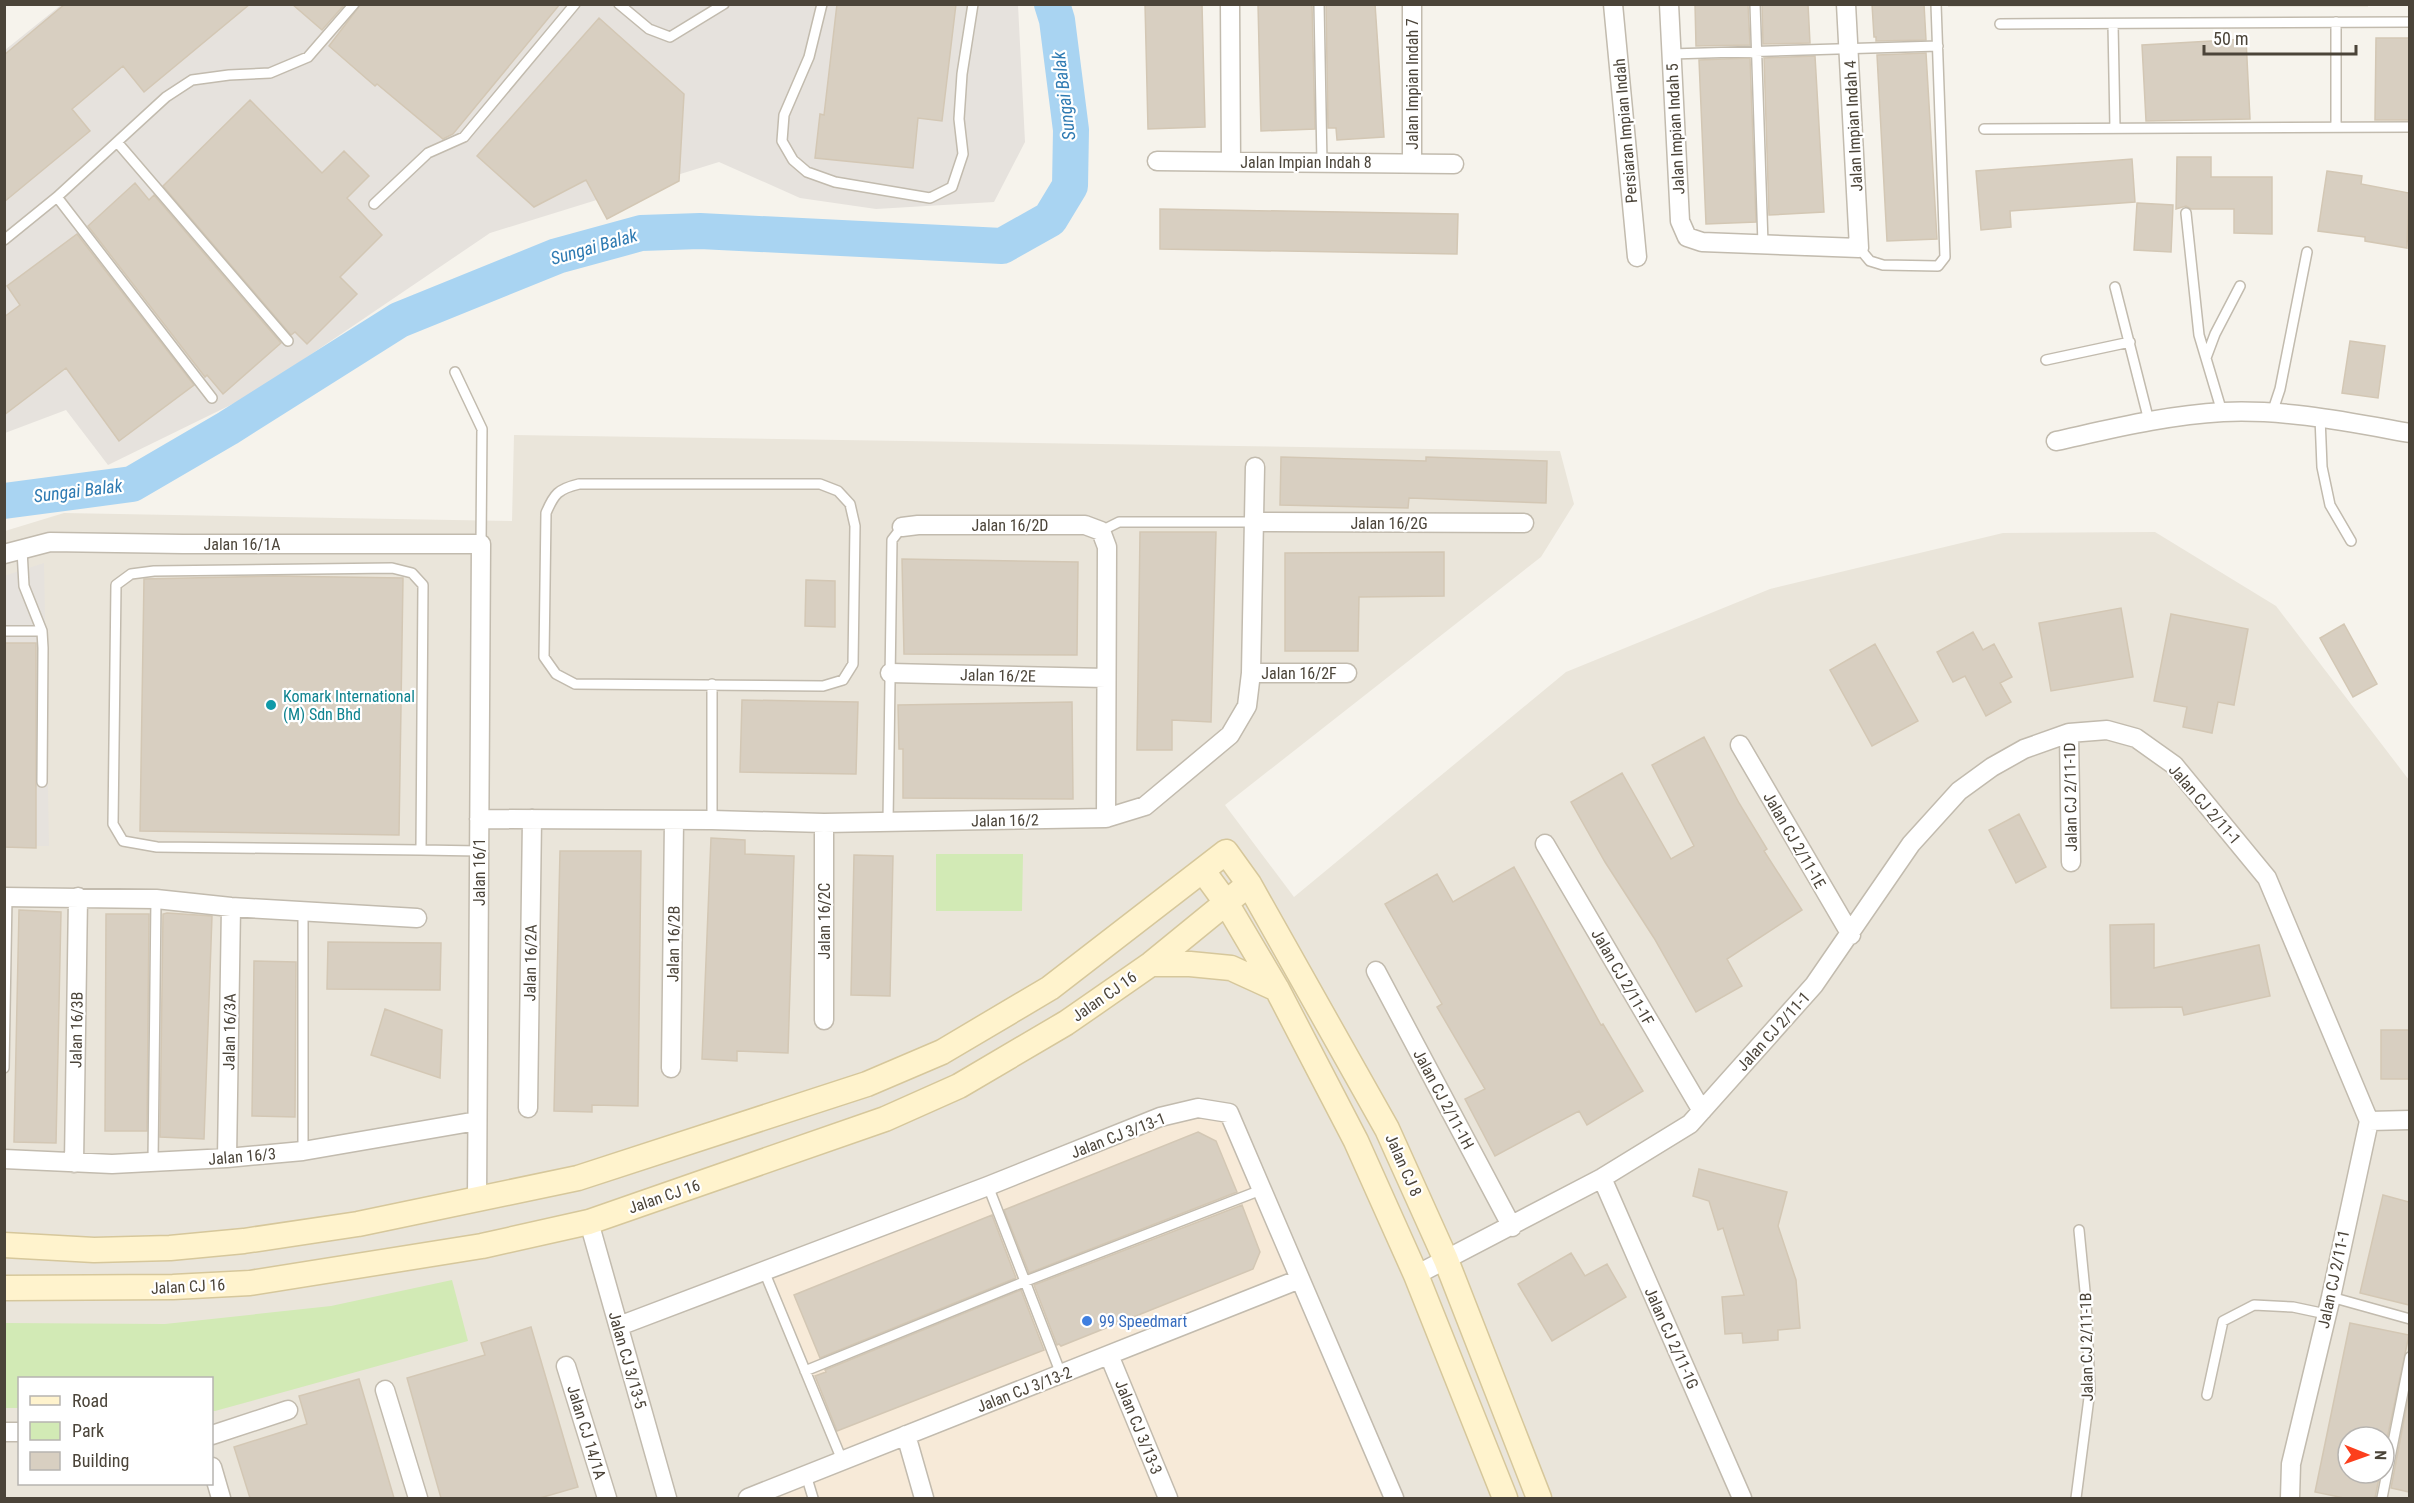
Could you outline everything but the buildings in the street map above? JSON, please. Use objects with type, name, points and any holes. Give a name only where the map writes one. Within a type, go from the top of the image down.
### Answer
[{"type":"street","points":[[1230,4],[1231,162]]},
{"type":"street","name":"Jalan Impian Indah 7","points":[[1412,4],[1412,163]]},
{"type":"street","name":"Persiaran Impian Indah","points":[[1613,4],[1637,257]]},
{"type":"street","name":"Jalan Impian Indah 5","points":[[1669,4],[1680,221],[1688,237],[1702,242],[1763,244]]},
{"type":"street","name":"Jalan Impian Indah 4","points":[[1846,4],[1859,248]]},
{"type":"street","name":"Jalan Impian Indah 8","points":[[1157,161],[1454,164]]},
{"type":"street","points":[[1763,244],[1859,248]]},
{"type":"street","points":[[2056,441],[2150,421],[2223,412],[2320,417],[2409,433]]},
{"type":"street","name":"Jalan 16/2","points":[[479,819],[824,823],[1106,818],[1145,806],[1230,735],[1247,706],[1251,673],[1255,467]]},
{"type":"street","name":"Jalan 16/2G","points":[[1253,522],[1524,523]]},
{"type":"street","name":"Jalan 16/2D","points":[[902,527],[918,525],[1085,525],[1104,539]]},
{"type":"street","points":[[1104,539],[1107,678],[1106,818]]},
{"type":"street","name":"Jalan 16/1A","points":[[13,552],[50,542],[481,544]]},
{"type":"street","name":"Jalan 16/1","points":[[477,1200],[481,544]]},
{"type":"street","name":"Jalan 16/2E","points":[[890,673],[1107,678]]},
{"type":"street","name":"Jalan 16/2F","points":[[1251,673],[1347,673]]},
{"type":"street","name":"Jalan CJ 2/11-1","points":[[1416,1275],[1602,1179],[1690,1124],[1815,985],[1911,844],[1959,791],[1992,767],[2024,749],[2069,732],[2107,730],[2136,738],[2174,765],[2267,878],[2369,1121],[2329,1306],[2291,1464],[2289,1498]]},
{"type":"street","name":"Jalan CJ 2/11-1D","points":[[2069,732],[2071,862]]},
{"type":"street","name":"Jalan CJ 2/11-1E","points":[[1740,745],[1851,935]]},
{"type":"street","name":"Jalan 16/2A","points":[[528,1108],[532,819]]},
{"type":"street","name":"Jalan 16/2B","points":[[671,1068],[674,820]]},
{"type":"street","name":"Jalan 16/2C","points":[[824,823],[824,1020]]},
{"type":"street","name":"Jalan CJ 2/11-1F","points":[[1545,844],[1702,1111]]},
{"type":"street","name":"Jalan CJ 8","points":[[1505,1498],[1416,1275],[1356,1142],[1277,989],[1225,902],[1203,871],[1226,852],[1249,884],[1388,1129],[1446,1260],[1539,1498]]},
{"type":"street","points":[[4,1245],[94,1250],[170,1248],[358,1224],[579,1178],[867,1084],[942,1052],[1050,988],[1203,871]]},
{"type":"street","name":"Jalan CJ 16","points":[[4,1288],[150,1287],[250,1282],[482,1246],[590,1222],[885,1119],[959,1086],[1066,1023],[1150,964],[1249,884]]},
{"type":"street","points":[[6,897],[156,899],[231,907],[417,918]]},
{"type":"street","name":"Jalan 16/3B","points":[[74,1163],[78,897]]},
{"type":"street","name":"Jalan 16/3A","points":[[227,1158],[231,907]]},
{"type":"street","points":[[1150,964],[1190,964],[1231,968],[1277,989]]},
{"type":"street","name":"Jalan CJ 2/11-1H","points":[[1376,971],[1512,1227]]},
{"type":"street","name":"Jalan CJ 3/13-1","points":[[619,1326],[988,1186],[1160,1117],[1198,1108],[1228,1113],[1394,1498]]},
{"type":"street","points":[[2369,1121],[2409,1120]]},
{"type":"street","name":"Jalan 16/3","points":[[4,1160],[74,1163],[227,1158],[303,1151],[477,1121]]},
{"type":"street","name":"Jalan CJ 2/11-1G","points":[[1602,1179],[1743,1498]]},
{"type":"street","name":"Jalan CJ 3/13-5","points":[[590,1222],[667,1498]]},
{"type":"street","name":"Jalan CJ 3/13-2","points":[[748,1498],[1299,1279]]},
{"type":"street","name":"Jalan CJ 3/13-3","points":[[1109,1355],[1168,1498]]},
{"type":"street","name":"Jalan CJ 14/1A","points":[[566,1366],[607,1498]]},
{"type":"street","points":[[385,1390],[418,1498]]},
{"type":"street","points":[[213,1436],[288,1410]]},
{"type":"street","points":[[906,1436],[924,1498]]},
{"type":"street","points":[[213,1470],[221,1498]]},
{"type":"lane","points":[[4,240],[57,197],[166,97],[192,81],[229,75],[270,73],[308,57],[354,4]]},
{"type":"lane","points":[[374,204],[428,153],[464,136],[575,4]]},
{"type":"lane","points":[[619,4],[649,29],[670,37],[724,4]]},
{"type":"lane","points":[[822,4],[809,57],[784,115],[782,141],[793,160],[807,172],[835,182],[930,198],[952,187],[963,154],[960,108],[962,74],[973,4]]},
{"type":"lane","points":[[1319,4],[1322,163]]},
{"type":"lane","points":[[1755,4],[1763,244]]},
{"type":"lane","points":[[1859,248],[1870,261],[1883,265],[1938,266],[1945,257],[1936,4]]},
{"type":"lane","points":[[2336,22],[2336,126]]},
{"type":"lane","points":[[2000,24],[2409,22]]},
{"type":"lane","points":[[2113,24],[2115,128]]},
{"type":"lane","points":[[1671,54],[1938,46]]},
{"type":"lane","points":[[1984,129],[2409,127]]},
{"type":"lane","points":[[117,142],[288,341]]},
{"type":"lane","points":[[57,197],[212,398]]},
{"type":"lane","points":[[2186,213],[2199,335],[2223,412]]},
{"type":"lane","points":[[2271,413],[2280,389],[2307,252]]},
{"type":"lane","points":[[2206,358],[2215,334],[2240,286]]},
{"type":"lane","points":[[2115,287],[2150,421]]},
{"type":"lane","points":[[2046,360],[2130,342]]},
{"type":"lane","points":[[454,372],[482,429],[481,544]]},
{"type":"lane","points":[[2320,417],[2322,467],[2330,505],[2351,541]]},
{"type":"lane","points":[[579,484],[820,484],[838,490],[850,504],[855,526],[853,664],[843,680],[822,686],[712,684],[575,684],[556,674],[544,657],[546,513],[552,500],[562,488],[579,484]]},
{"type":"lane","points":[[1104,539],[1119,522],[1253,522]]},
{"type":"lane","points":[[888,822],[892,540],[902,527]]},
{"type":"lane","points":[[13,552],[42,631],[42,782]]},
{"type":"lane","points":[[421,850],[423,585],[412,573],[392,568],[154,571],[131,574],[116,585],[113,824],[123,841],[157,847],[479,851]]},
{"type":"lane","points":[[4,631],[42,631]]},
{"type":"lane","points":[[712,684],[712,820]]},
{"type":"lane","points":[[4,1068],[6,897]]},
{"type":"lane","points":[[153,1162],[156,899]]},
{"type":"lane","points":[[303,911],[303,1151]]},
{"type":"lane","points":[[988,1186],[1061,1374]]},
{"type":"lane","points":[[805,1371],[1026,1281],[1262,1190]]},
{"type":"lane","name":"Jalan CJ 2/11-1B","points":[[2076,1498],[2090,1390],[2086,1301],[2079,1230]]},
{"type":"lane","points":[[764,1270],[842,1460]]},
{"type":"lane","points":[[2207,1395],[2223,1321],[2254,1305],[2329,1306],[2409,1319]]},
{"type":"lane","points":[[2382,1498],[2409,1357]]},
{"type":"lane","points":[[806,1475],[813,1498]]},
{"type":"shaded area","points":[[2368,4],[2368,7],[1948,7],[1948,5]]},
{"type":"shaded area","points":[[61,5],[1018,5],[1025,142],[994,202],[876,209],[800,198],[719,162],[490,233],[251,395],[108,465],[66,410],[5,433],[5,50]]},
{"type":"shaded area","points":[[514,435],[1560,451],[1574,504],[1541,557],[1225,805],[1294,897],[1566,672],[1770,589],[2003,533],[2155,532],[2276,606],[2409,780],[2409,1498],[5,1498],[5,531],[64,513],[512,521]]},
{"type":"shaded area","points":[[44,563],[49,846],[5,846],[4,576]]},
{"type":"shaded area","points":[[1198,1117],[1223,1121],[1385,1498],[770,1498],[850,1465],[771,1276],[1163,1126]]},
{"type":"green space","points":[[936,854],[1023,854],[1022,911],[936,911]]},
{"type":"green space","points":[[452,1280],[468,1341],[215,1411],[213,1411],[213,1377],[18,1377],[18,1408],[5,1408],[5,1323],[165,1324],[331,1306]]},
{"type":"waterway","name":"Sungai Balak","points":[[4,501],[132,484],[228,428],[399,320],[557,256],[641,233],[700,231],[1002,246],[1050,219],[1070,186],[1071,130],[1057,20],[1052,4]]},
{"type":"place","name":"Komark International (M) Sdn Bhd","points":[[271,705]]},
{"type":"place","name":"99 Speedmart","points":[[1087,1321]]}]
